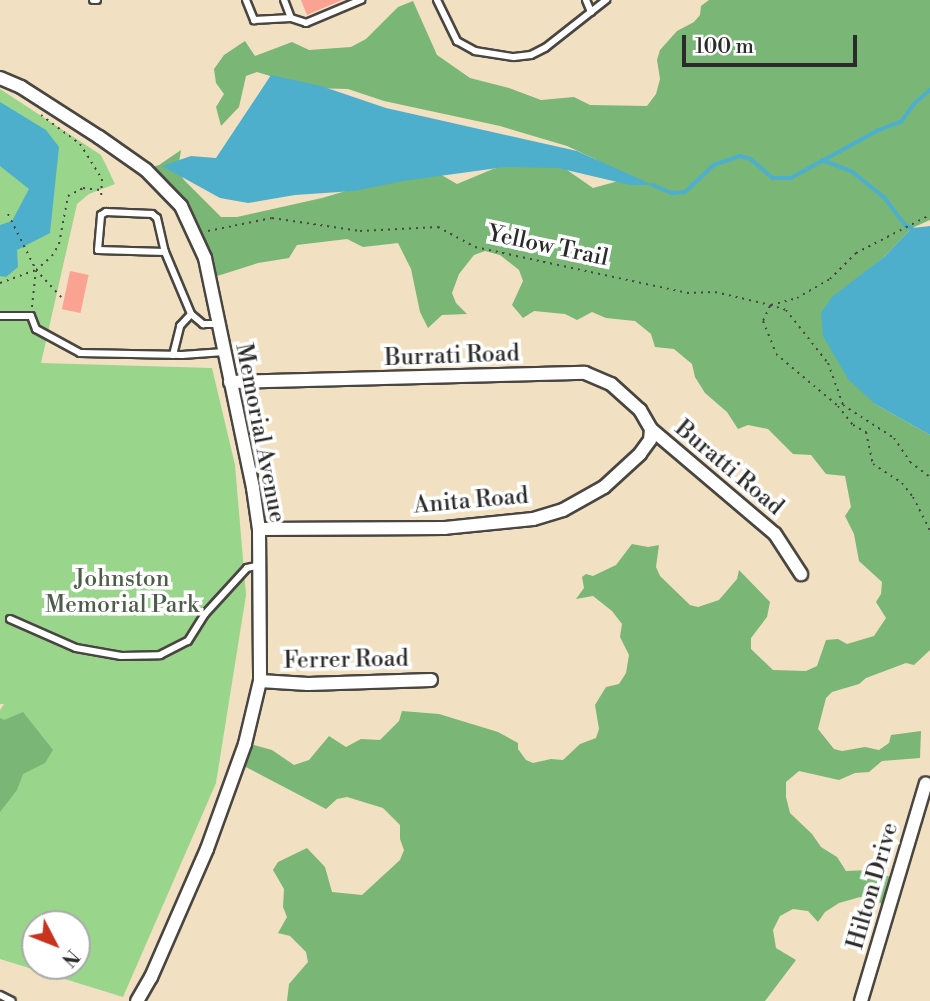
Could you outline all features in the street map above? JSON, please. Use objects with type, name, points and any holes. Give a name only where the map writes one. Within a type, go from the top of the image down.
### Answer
[{"type":"street","name":"Memorial Avenue","points":[[0,78],[21,88],[146,170],[181,206],[197,234],[205,258],[259,529],[260,681],[245,744],[207,849],[156,966],[137,1001]]},
{"type":"street","name":"Burrati Road","points":[[230,382],[420,380],[585,373],[611,384],[640,410],[652,429]]},
{"type":"street","name":"Anita Road","points":[[259,529],[445,528],[533,519],[563,510],[604,487],[640,454],[650,440],[652,429]]},
{"type":"street","name":"Buratti Road","points":[[652,429],[775,534],[801,574]]},
{"type":"street","name":"Ferrer Road","points":[[260,681],[308,684],[431,680]]},
{"type":"street","name":"Hilton Drive","points":[[861,1001],[926,783]]},
{"type":"lane","points":[[246,0],[254,20],[291,18],[306,23],[361,0]]},
{"type":"lane","points":[[284,0],[291,18]]},
{"type":"lane","points":[[437,0],[457,41],[475,51],[514,57],[531,55],[545,48],[606,0]]},
{"type":"lane","points":[[586,0],[591,12]]},
{"type":"lane","points":[[164,252],[98,250],[101,215],[106,212],[152,214],[157,218],[164,252],[191,314],[203,324],[218,324]]},
{"type":"lane","points":[[173,355],[180,326],[191,314]]},
{"type":"lane","points":[[0,316],[32,317],[36,329],[80,353],[173,355],[224,352]]},
{"type":"lane","points":[[10,619],[76,648],[121,656],[160,655],[188,641],[205,614],[247,568],[260,565]]},
{"type":"lane","points":[[0,995],[12,1001]]},
{"type":"path","points":[[39,114],[80,144],[102,179],[101,200]]},
{"type":"path","points":[[0,283],[36,270],[52,256],[59,244],[68,196],[83,188],[101,190]]},
{"type":"path","points":[[8,214],[36,270],[61,298]]},
{"type":"path","points":[[930,215],[856,253],[830,279],[797,298],[770,305],[763,321],[776,354],[838,405],[853,425],[866,432],[873,464],[902,483],[913,497],[930,531]]},
{"type":"path","name":"Yellow Trail","points":[[197,234],[272,218],[360,231],[438,228],[475,247],[687,293],[715,292],[786,310],[828,363],[843,405],[894,438],[910,462],[930,477]]},
{"type":"path","points":[[32,317],[36,270]]},
{"type":"green space","points":[[709,0],[930,0],[930,220],[912,228],[884,257],[828,303],[875,404],[930,435],[930,650],[914,665],[906,663],[866,678],[859,684],[832,692],[826,698],[818,729],[834,749],[842,751],[865,747],[879,750],[889,743],[891,735],[921,731],[920,758],[882,761],[869,772],[855,773],[839,780],[799,771],[786,782],[790,813],[812,834],[821,847],[837,857],[846,871],[870,870],[896,879],[890,906],[860,897],[839,903],[825,912],[818,922],[808,911],[793,909],[780,916],[773,930],[776,948],[796,960],[765,1001],[287,1001],[289,984],[308,962],[306,952],[290,936],[278,933],[287,917],[283,907],[284,889],[273,870],[278,862],[307,848],[325,867],[332,892],[362,895],[400,860],[404,850],[400,839],[400,825],[383,808],[347,797],[337,799],[326,809],[240,764],[247,743],[272,750],[294,765],[309,760],[329,736],[346,747],[361,739],[380,740],[399,721],[402,711],[439,714],[498,732],[518,743],[518,749],[526,760],[533,763],[551,759],[563,760],[580,744],[596,738],[599,729],[595,705],[606,687],[619,684],[626,673],[629,655],[620,637],[622,624],[612,611],[593,596],[576,599],[584,588],[582,577],[586,574],[593,576],[616,565],[632,544],[648,547],[659,545],[656,567],[660,576],[690,605],[698,607],[719,600],[737,579],[739,570],[770,602],[767,617],[751,638],[751,649],[773,670],[806,671],[817,666],[826,640],[838,639],[847,644],[874,636],[886,618],[876,602],[881,594],[882,582],[859,561],[854,534],[845,516],[851,507],[845,476],[826,474],[811,455],[793,454],[768,429],[748,425],[738,429],[727,412],[705,393],[695,377],[692,364],[674,349],[655,347],[651,334],[635,321],[606,318],[592,312],[577,320],[565,314],[534,311],[523,318],[512,305],[523,281],[519,270],[500,255],[485,251],[474,255],[459,274],[452,293],[456,303],[467,314],[442,315],[428,328],[420,312],[411,269],[398,243],[363,247],[347,239],[297,245],[289,258],[258,263],[211,278],[183,211],[144,170],[159,165],[181,150],[178,170],[184,180],[221,217],[237,217],[322,198],[407,173],[438,173],[457,184],[493,169],[529,160],[557,163],[593,188],[622,180],[595,159],[567,146],[500,126],[384,101],[348,89],[310,88],[257,72],[246,76],[239,107],[221,126],[216,107],[224,94],[216,83],[214,69],[224,55],[245,41],[255,56],[292,42],[309,50],[351,47],[366,39],[398,7],[413,1],[437,55],[470,78],[541,100],[574,97],[590,105],[647,106],[656,94],[660,79],[657,60],[660,50],[677,31],[694,22],[700,15],[701,6]]},
{"type":"green space","name":"Johnston Memorial Park","points":[[0,89],[101,155],[115,184],[89,194],[77,204],[41,363],[212,368],[235,465],[246,595],[216,783],[123,997],[68,980],[91,980],[91,910],[21,910],[21,965],[0,959],[0,710],[4,704],[0,704]]},
{"type":"green space","points":[[23,712],[53,750],[45,763],[23,774],[17,790],[0,812],[0,718],[4,720]]},
{"type":"water","points":[[271,75],[321,86],[386,108],[577,151],[653,185],[630,185],[558,168],[505,167],[403,181],[354,191],[295,195],[248,203],[220,198],[162,166],[191,156],[216,158]]},
{"type":"water","points":[[0,102],[46,130],[59,147],[50,233],[17,250],[18,267],[6,277],[0,276],[0,225],[12,221],[29,189],[0,166]]},
{"type":"water","points":[[930,226],[930,435],[875,404],[848,379],[823,336],[821,313],[832,297],[884,257],[912,228]]},
{"type":"building","points":[[301,0],[342,0],[307,15]]},
{"type":"building","points":[[70,271],[89,275],[80,313],[62,309]]},
{"type":"waterway","points":[[653,185],[672,193],[685,192],[714,165],[740,156],[751,159],[773,178],[791,178],[877,131],[901,122],[915,103],[930,90]]},
{"type":"waterway","points":[[822,160],[853,172],[885,198],[906,226],[912,228]]}]
